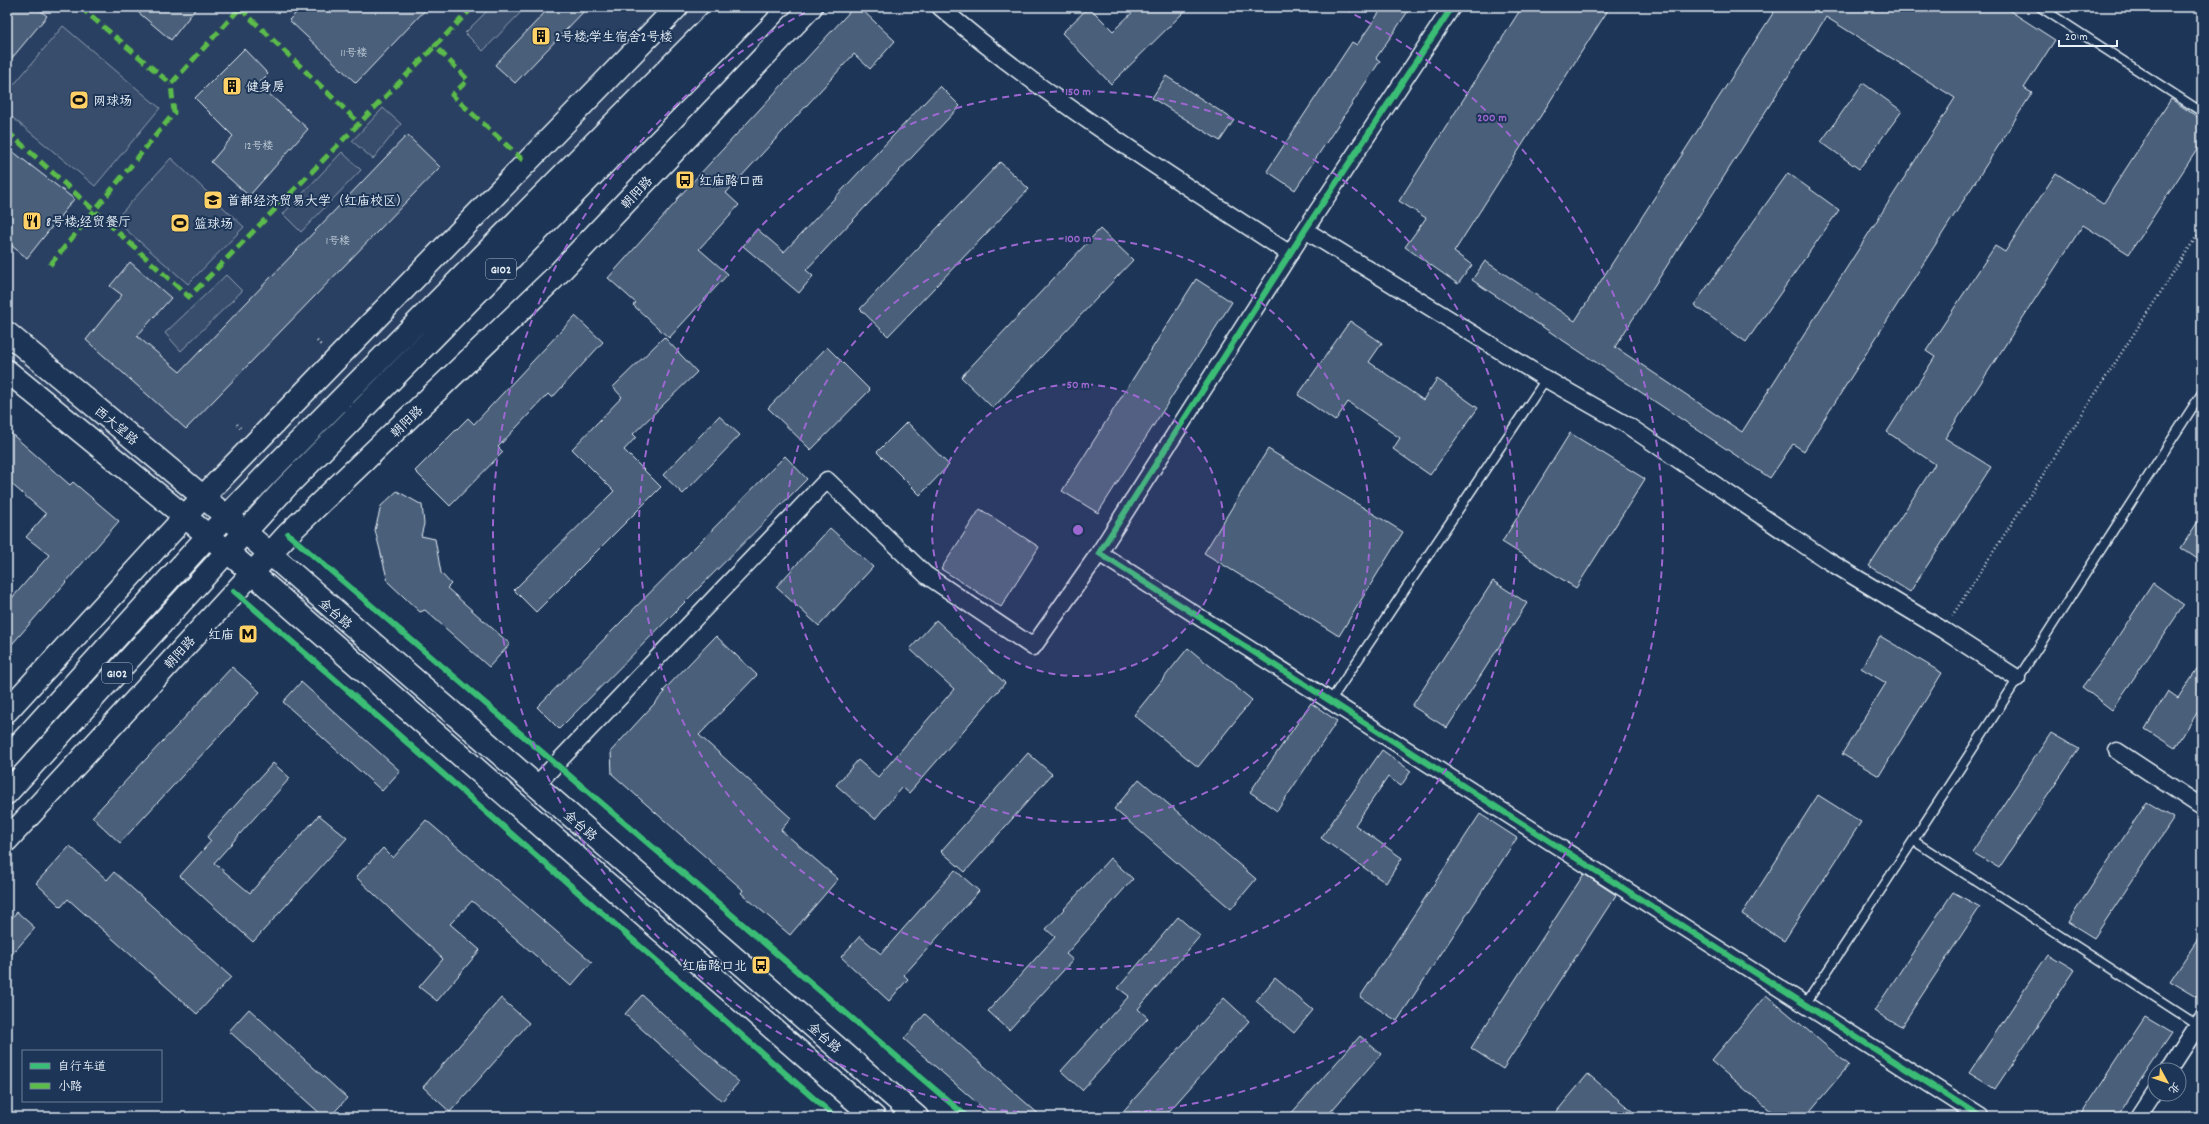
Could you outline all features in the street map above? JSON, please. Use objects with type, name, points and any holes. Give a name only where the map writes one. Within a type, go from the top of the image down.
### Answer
[{"type":"main road","points":[[7,711],[203,497],[677,7]]},
{"type":"main road","name":"G102","points":[[227,517],[728,7]]},
{"type":"main road","name":"G102","points":[[245,532],[292,482],[758,7]]},
{"type":"main road","name":"朝阳路","points":[[7,840],[288,534],[554,278],[811,7]]},
{"type":"main road","name":"西大望路","points":[[7,333],[245,532]]},
{"type":"main road","name":"西大望路","points":[[7,371],[228,552]]},
{"type":"main road","points":[[208,536],[227,517]]},
{"type":"main road","points":[[228,552],[245,532]]},
{"type":"main road","name":"金台路","points":[[245,532],[917,1117]]},
{"type":"main road","name":"G102","points":[[7,758],[208,536]]},
{"type":"main road","name":"G102","points":[[7,793],[228,552]]},
{"type":"main road","name":"金台路","points":[[228,552],[874,1117]]},
{"type":"street","points":[[940,7],[981,43],[1068,108],[1290,254]]},
{"type":"street","points":[[536,785],[827,480],[926,575],[1033,647],[1099,553],[1305,230],[1452,7]]},
{"type":"street","points":[[1305,230],[1546,379],[1627,425],[1825,559],[1943,630],[2017,678]]},
{"type":"street","points":[[1099,553],[1329,703],[1806,1003],[1981,1117]]},
{"type":"street","points":[[2117,751],[2202,807]]},
{"type":"street","points":[[2174,1062],[2200,1022]]},
{"type":"street","points":[[2138,1117],[2148,1102]]},
{"type":"lane","points":[[2040,7],[2202,112]]},
{"type":"lane","points":[[1329,703],[1546,379]]},
{"type":"lane","points":[[1806,1003],[1914,841],[2017,678],[2202,393]]},
{"type":"lane","points":[[1914,841],[2200,1022]]},
{"type":"path","points":[[1943,630],[2202,228]]},
{"type":"shaded area","name":"首都经济贸易大学（红庙校区）","points":[[7,7],[745,7],[208,536],[7,362]]},
{"type":"shaded area","points":[[491,7],[526,7],[483,51],[465,33]]},
{"type":"shaded area","name":"网球场","points":[[63,26],[160,108],[95,186],[7,113],[7,93]]},
{"type":"shaded area","points":[[383,108],[401,124],[373,159],[352,141]]},
{"type":"shaded area","points":[[342,152],[361,170],[301,232],[283,214]]},
{"type":"shaded area","name":"篮球场","points":[[171,158],[244,227],[188,284],[115,220]]},
{"type":"shaded area","points":[[226,275],[242,291],[181,351],[165,333]]},
{"type":"building","points":[[7,7],[36,7],[47,16],[7,64]]},
{"type":"building","points":[[132,7],[197,7],[171,40]]},
{"type":"building","points":[[302,7],[428,7],[356,83],[289,20]]},
{"type":"building","name":"2号楼;学生宿舍2号楼","points":[[550,7],[588,7],[515,83],[495,65]]},
{"type":"building","points":[[854,7],[859,7],[895,41],[870,69],[854,54],[726,193],[739,205],[699,249],[728,274],[669,338],[633,305],[636,303],[608,278],[677,201],[676,200]]},
{"type":"building","points":[[1089,7],[1113,31],[1138,7],[1189,7],[1111,84],[1062,33]]},
{"type":"building","points":[[1383,7],[1411,7],[1376,58],[1380,61],[1295,190],[1267,171],[1352,42],[1357,45]]},
{"type":"building","points":[[1522,7],[1610,7],[1454,252],[1472,265],[1458,284],[1405,247],[1426,218],[1399,201]]},
{"type":"building","points":[[1777,7],[2004,7],[2055,40],[2024,88],[2032,93],[1804,451],[1793,444],[1770,478],[1472,280],[1485,261],[1575,321]],"holes":[[[1826,17],[1955,98],[1742,432],[1615,347]]]},
{"type":"building","points":[[244,49],[268,74],[258,84],[308,129],[249,196],[211,162],[233,136],[195,98]]},
{"type":"building","points":[[1166,76],[1234,120],[1220,141],[1152,98]]},
{"type":"building","points":[[1863,83],[1902,111],[1859,169],[1821,142]]},
{"type":"building","points":[[940,86],[960,106],[806,270],[813,276],[799,293],[743,246],[757,229],[784,252]]},
{"type":"building","points":[[2171,99],[2202,120],[2202,142],[2129,254],[2083,225],[1945,438],[1991,467],[1910,592],[1869,566],[1935,464],[1887,432],[1935,357],[1926,351],[1995,246],[2005,252],[2056,173],[2103,204]]},
{"type":"building","points":[[407,135],[440,167],[186,429],[86,340],[122,295],[110,286],[130,262],[171,298],[137,336],[180,372]]},
{"type":"building","name":"8号楼;经贸餐厅","points":[[7,147],[74,199],[27,258],[7,242]]},
{"type":"building","points":[[1000,162],[1029,189],[888,336],[860,309]]},
{"type":"building","points":[[1788,173],[1839,210],[1746,342],[1694,305]]},
{"type":"building","points":[[1100,229],[1133,260],[993,408],[961,377]]},
{"type":"building","points":[[1196,279],[1232,302],[1098,513],[1062,491]]},
{"type":"building","points":[[575,316],[603,342],[552,398],[548,394],[498,447],[503,452],[450,506],[415,471],[468,418],[474,424]]},
{"type":"building","points":[[1350,321],[1382,343],[1369,362],[1423,400],[1437,379],[1478,408],[1430,475],[1393,449],[1400,438],[1348,402],[1335,421],[1298,395]]},
{"type":"building","points":[[664,337],[697,372],[633,434],[636,437],[624,450],[661,487],[536,612],[514,590],[614,491],[572,449],[622,397],[613,387]]},
{"type":"building","points":[[827,347],[870,390],[811,450],[768,408]]},
{"type":"building","points":[[719,416],[740,435],[683,494],[663,475]]},
{"type":"building","points":[[907,422],[949,465],[920,495],[877,452]]},
{"type":"building","points":[[7,430],[70,485],[73,482],[119,521],[7,650],[7,604],[49,555],[26,537],[46,514],[7,480]]},
{"type":"building","points":[[1570,433],[1645,479],[1576,588],[1502,542]]},
{"type":"building","points":[[1268,449],[1403,532],[1339,636],[1204,553]]},
{"type":"building","points":[[785,456],[807,479],[559,729],[537,707]]},
{"type":"building","points":[[397,491],[422,505],[424,524],[421,536],[435,539],[441,573],[451,584],[447,588],[510,644],[489,667],[425,610],[420,612],[388,582],[375,530],[381,506]]},
{"type":"building","points":[[980,509],[1039,547],[1001,607],[941,569]]},
{"type":"building","points":[[2202,515],[2202,562],[2181,548]]},
{"type":"building","points":[[830,528],[873,567],[819,626],[776,587]]},
{"type":"building","points":[[1493,581],[1527,603],[1447,728],[1412,706]]},
{"type":"building","points":[[2153,583],[2184,605],[2112,710],[2082,687],[2104,658]]},
{"type":"building","points":[[936,620],[1005,683],[909,793],[902,787],[875,819],[836,785],[858,760],[878,777],[954,689],[910,649]]},
{"type":"building","points":[[716,636],[757,675],[699,735],[791,818],[781,830],[838,879],[790,935],[741,893],[743,890],[612,774],[611,751],[665,692],[663,691]]},
{"type":"building","points":[[1880,636],[1942,673],[1879,776],[1842,754],[1886,683],[1861,668]]},
{"type":"building","points":[[1188,648],[1252,700],[1198,767],[1134,715]]},
{"type":"building","points":[[2202,661],[2202,705],[2175,748],[2145,729],[2168,691],[2178,698]]},
{"type":"building","points":[[232,667],[260,692],[120,843],[92,817]]},
{"type":"building","points":[[301,682],[400,771],[382,791],[283,702]]},
{"type":"building","points":[[1311,703],[1337,721],[1277,811],[1250,792]]},
{"type":"building","points":[[2051,733],[2079,749],[1999,868],[1972,852]]},
{"type":"building","points":[[1382,750],[1411,771],[1401,786],[1388,777],[1355,825],[1402,858],[1386,883],[1321,838]]},
{"type":"building","points":[[1028,753],[1052,774],[965,872],[941,851]]},
{"type":"building","points":[[273,763],[290,778],[214,863],[250,893],[319,815],[347,838],[253,942],[180,876],[211,841],[207,837]]},
{"type":"building","points":[[1139,779],[1256,879],[1231,909],[1114,809]]},
{"type":"building","points":[[1818,795],[1861,822],[1784,941],[1742,914]]},
{"type":"building","points":[[2147,802],[2174,818],[2094,938],[2068,922]]},
{"type":"building","points":[[1480,814],[1517,838],[1397,1021],[1360,997]]},
{"type":"building","points":[[426,820],[592,962],[571,986],[472,901],[450,924],[480,950],[437,1001],[419,987],[443,959],[356,877],[383,848],[393,858]]},
{"type":"building","points":[[70,846],[107,880],[114,872],[231,977],[197,1014],[68,899],[61,907],[36,883]]},
{"type":"building","points":[[1110,858],[1133,879],[1066,954],[1073,960],[1009,1030],[988,1011],[1055,937],[1046,929]]},
{"type":"building","points":[[955,870],[979,891],[904,975],[908,979],[889,1001],[841,957],[860,936],[881,954]]},
{"type":"building","points":[[1584,874],[1616,895],[1503,1069],[1471,1048]]},
{"type":"building","points":[[1953,892],[1980,907],[1901,1027],[1874,1011]]},
{"type":"building","points":[[17,912],[35,928],[7,960],[7,923]]},
{"type":"building","points":[[1178,917],[1200,936],[1138,1009],[1148,1018],[1082,1090],[1061,1071],[1129,996],[1118,988]]},
{"type":"building","points":[[2202,933],[2202,1000],[2170,981]]},
{"type":"building","points":[[2048,954],[2075,970],[1995,1089],[1969,1073]]},
{"type":"building","points":[[1275,978],[1313,1010],[1294,1033],[1256,1001]]},
{"type":"building","points":[[642,995],[739,1082],[722,1101],[625,1014]]},
{"type":"building","points":[[1766,995],[1849,1065],[1805,1117],[1778,1117],[1711,1061]]},
{"type":"building","points":[[501,998],[529,1023],[450,1112],[423,1087]]},
{"type":"building","points":[[1224,998],[1249,1021],[1164,1117],[1118,1117]]},
{"type":"building","points":[[249,1009],[347,1098],[330,1117],[324,1117],[229,1031]]},
{"type":"building","points":[[925,1014],[1042,1117],[993,1117],[904,1039]]},
{"type":"building","points":[[2145,1017],[2172,1033],[2153,1062],[2147,1062],[2147,1070],[2116,1117],[2079,1117]]},
{"type":"building","points":[[1360,1036],[1381,1054],[1326,1117],[1288,1117]]},
{"type":"building","points":[[1588,1074],[1639,1117],[1552,1117]]},
{"type":"marked path","points":[[80,7],[171,84],[241,7]]},
{"type":"marked path","points":[[473,7],[435,46],[468,80],[452,95],[526,163]]},
{"type":"marked path","points":[[240,8],[359,123]]},
{"type":"marked path","points":[[7,131],[189,297],[435,46]]},
{"type":"marked path","points":[[50,265],[174,113],[171,84]]},
{"type":"cycle path","points":[[1452,7],[1305,230],[1099,553],[1981,1117]]},
{"type":"cycle path","points":[[288,534],[967,1117]]},
{"type":"cycle path","points":[[234,591],[835,1117]]},
{"type":"place","name":"2号楼;学生宿舍2号楼","points":[[541,36]]},
{"type":"place","name":"健身房","points":[[232,86]]},
{"type":"place","name":"网球场","points":[[79,100]]},
{"type":"place","name":"红庙路口西","points":[[685,180]]},
{"type":"place","name":"首都经济贸易大学（红庙校区）","points":[[213,200]]},
{"type":"place","name":"8号楼;经贸餐厅","points":[[32,221]]},
{"type":"place","name":"篮球场","points":[[180,223]]},
{"type":"place","name":"红庙","points":[[248,634]]},
{"type":"place","name":"红庙路口北","points":[[761,965]]}]
